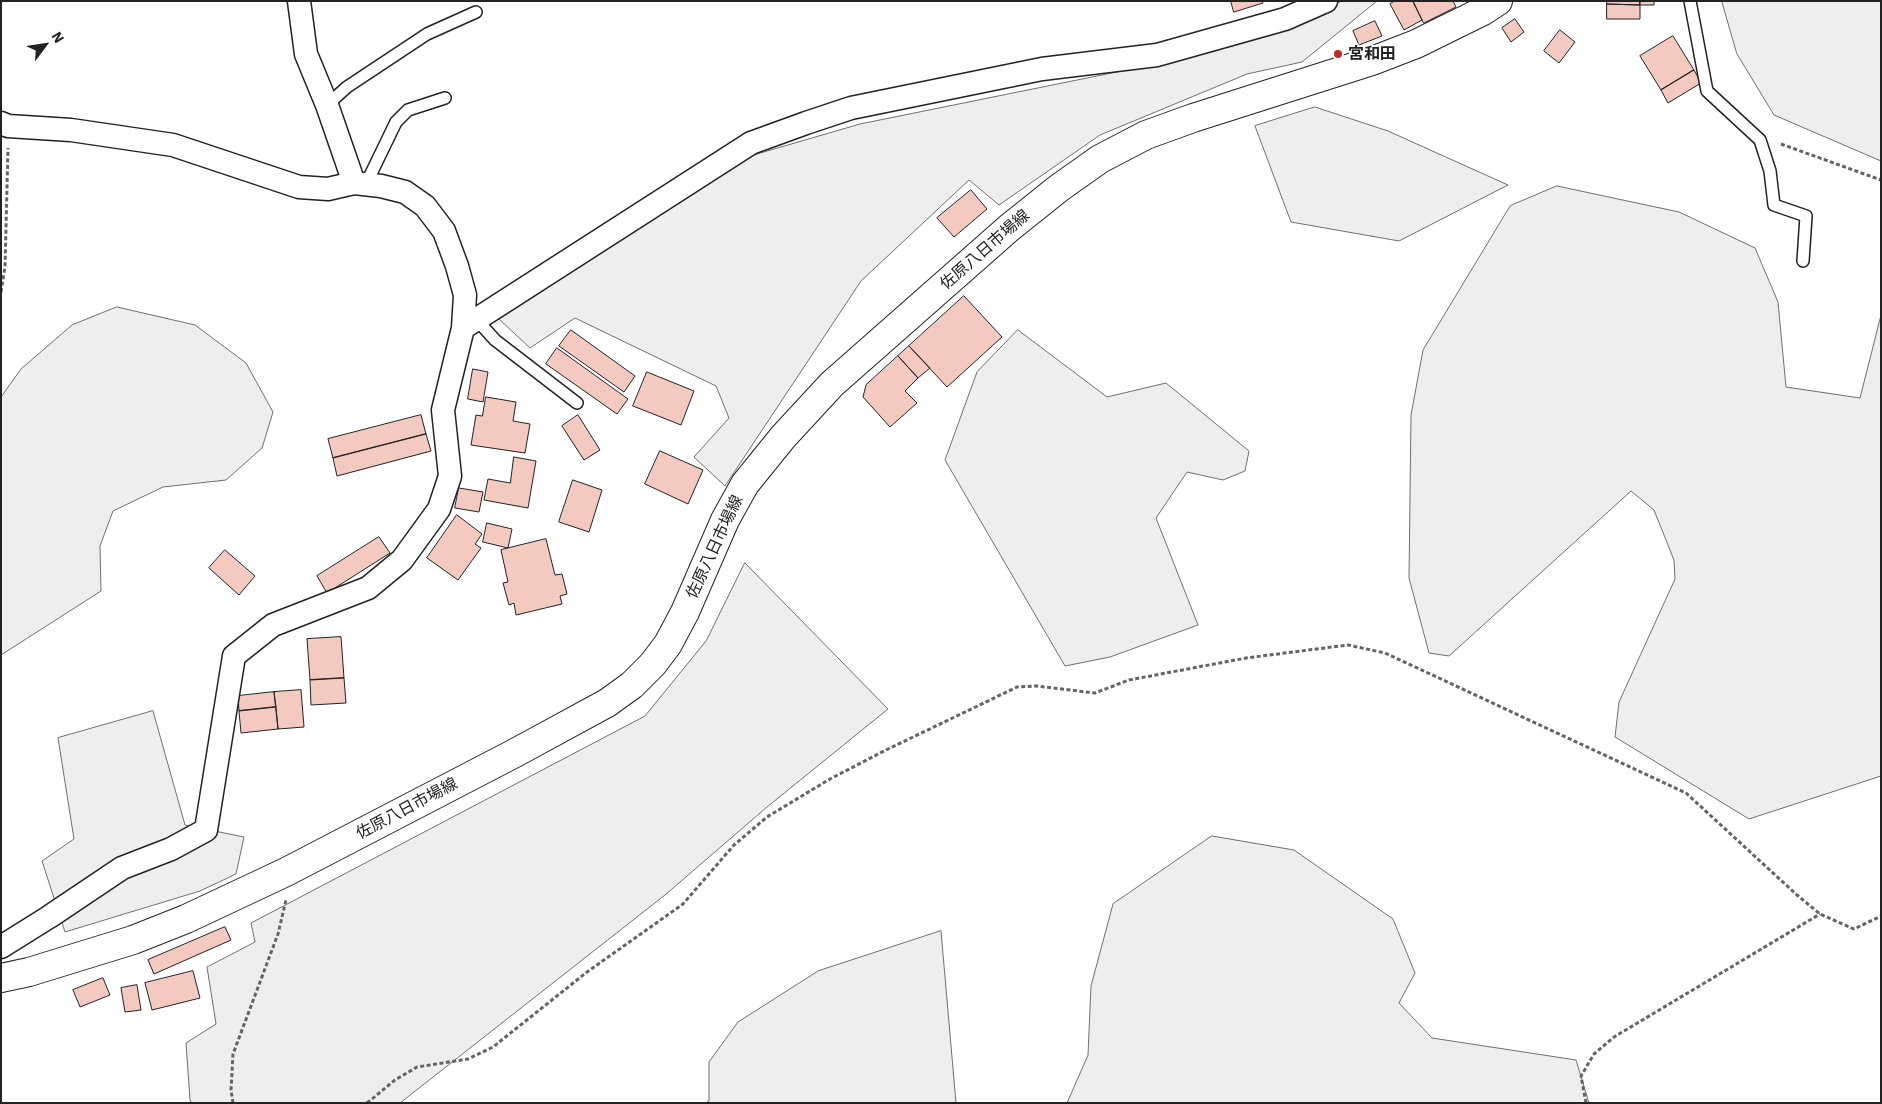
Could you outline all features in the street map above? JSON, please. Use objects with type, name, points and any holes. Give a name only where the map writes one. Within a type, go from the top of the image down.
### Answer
[{"type":"main road","name":"佐原八日市場線","points":[[1,978],[29,972],[133,940],[186,919],[286,872],[606,703],[632,685],[668,644],[685,612],[725,520],[745,484],[783,438],[832,384],[1009,228],[1059,188],[1100,159],[1146,135],[1192,118],[1372,61],[1459,23],[1498,1]]},
{"type":"street","points":[[299,1],[306,54],[360,184]]},
{"type":"street","points":[[470,324],[752,143],[851,108],[1042,69],[1157,55],[1285,19],[1326,1]]},
{"type":"street","points":[[1,947],[122,868],[171,849],[206,830],[234,656],[272,625],[368,588],[402,560],[439,509],[450,476],[443,410],[470,324],[457,266],[444,231],[425,206],[406,192],[381,186],[360,184],[328,189],[299,187],[173,145],[71,130],[5,124]]},
{"type":"lane","points":[[1690,1],[1707,91],[1760,140],[1770,171],[1774,205],[1806,216],[1803,261]]},
{"type":"lane","points":[[327,105],[347,87],[427,34],[476,12]]},
{"type":"lane","points":[[360,184],[396,122],[408,110],[445,98]]},
{"type":"lane","points":[[470,324],[495,340],[577,403]]},
{"type":"path","points":[[1,292],[5,267],[5,124]]},
{"type":"path","points":[[1755,135],[1881,180]]},
{"type":"path","points":[[367,1103],[395,1080],[417,1067],[468,1059],[493,1047],[588,972],[683,904],[734,845],[767,817],[830,779],[1017,687],[1036,686],[1095,693],[1129,680],[1246,658],[1348,645],[1385,653],[1686,794],[1820,914],[1854,929],[1881,916]]},
{"type":"path","points":[[233,1103],[231,1090],[233,1054],[278,934],[287,894],[286,872]]},
{"type":"path","points":[[1586,1103],[1581,1076],[1594,1054],[1614,1037],[1820,914]]},
{"type":"shaded area","points":[[1342,1],[1377,1],[1302,62],[1247,74],[1100,135],[999,205],[969,180],[861,281],[725,486],[694,457],[729,418],[716,386],[575,318],[530,348],[499,319],[750,156],[860,124],[1151,65],[1291,26]]},
{"type":"shaded area","points":[[1722,1],[1881,1],[1881,161],[1774,115],[1737,54]]},
{"type":"shaded area","points":[[1315,107],[1388,131],[1508,185],[1399,241],[1291,222],[1255,126]]},
{"type":"shaded area","points":[[1557,186],[1679,212],[1755,248],[1778,302],[1786,387],[1860,398],[1881,315],[1881,776],[1749,819],[1615,737],[1619,702],[1675,579],[1674,560],[1654,510],[1631,491],[1449,656],[1429,653],[1409,578],[1411,415],[1423,350],[1510,206]]},
{"type":"shaded area","points":[[117,307],[195,325],[246,363],[273,412],[262,448],[226,480],[163,487],[113,511],[100,546],[101,591],[1,655],[1,397],[21,369],[72,325]]},
{"type":"shaded area","points":[[1018,330],[1107,397],[1166,383],[1249,451],[1245,471],[1223,480],[1187,472],[1156,518],[1198,625],[1110,657],[1065,666],[945,460],[977,372]]},
{"type":"shaded area","points":[[745,563],[888,709],[767,807],[665,895],[400,1103],[192,1103],[190,1100],[186,1043],[216,1024],[207,967],[255,942],[251,923],[645,716],[706,641]]},
{"type":"shaded area","points":[[153,711],[185,825],[244,837],[236,874],[200,891],[65,932],[42,861],[74,839],[58,738]]},
{"type":"shaded area","points":[[1212,836],[1294,850],[1393,919],[1415,973],[1399,1003],[1432,1038],[1576,1060],[1589,1103],[1067,1103],[1088,1055],[1091,986],[1113,904]]},
{"type":"shaded area","points":[[941,931],[956,1103],[706,1103],[709,1101],[709,1062],[738,1022],[818,971]]},
{"type":"building","points":[[1231,1],[1262,1],[1263,3],[1234,12]]},
{"type":"building","points":[[1395,1],[1413,1],[1422,20],[1404,30],[1390,4]]},
{"type":"building","points":[[1413,1],[1453,1],[1456,7],[1424,23]]},
{"type":"building","points":[[1607,1],[1640,1],[1640,5],[1607,4]]},
{"type":"building","points":[[1640,1],[1654,1],[1654,5],[1640,5]]},
{"type":"building","points":[[1607,4],[1640,5],[1640,19],[1607,19]]},
{"type":"building","points":[[1515,19],[1524,32],[1511,42],[1502,28]]},
{"type":"building","points":[[1375,21],[1382,36],[1359,45],[1353,31]]},
{"type":"building","points":[[1560,30],[1575,42],[1559,63],[1544,51]]},
{"type":"building","points":[[1673,36],[1694,70],[1661,90],[1640,56]]},
{"type":"building","points":[[1694,70],[1701,83],[1668,103],[1661,90]]},
{"type":"building","points":[[971,190],[987,209],[954,237],[937,218]]},
{"type":"building","points":[[964,296],[1002,337],[947,387],[909,346]]},
{"type":"building","points":[[571,330],[635,376],[624,392],[559,346]]},
{"type":"building","points":[[909,346],[930,368],[918,378],[898,356]]},
{"type":"building","points":[[557,348],[628,399],[617,414],[546,364]]},
{"type":"building","points":[[898,356],[918,378],[905,391],[917,403],[890,427],[863,397],[866,385]]},
{"type":"building","points":[[473,369],[488,372],[483,402],[468,399]]},
{"type":"building","points":[[647,372],[694,391],[681,425],[633,406]]},
{"type":"building","points":[[486,397],[516,402],[513,421],[530,424],[525,453],[471,445],[476,415],[482,416]]},
{"type":"building","points":[[421,415],[426,434],[333,458],[328,439]]},
{"type":"building","points":[[578,415],[600,450],[584,460],[562,426]]},
{"type":"building","points":[[426,434],[431,451],[337,476],[333,458]]},
{"type":"building","points":[[660,451],[703,470],[688,504],[645,484]]},
{"type":"building","points":[[514,457],[536,461],[528,508],[484,500],[488,479],[510,483]]},
{"type":"building","points":[[573,480],[602,490],[589,532],[559,522]]},
{"type":"building","points":[[459,488],[483,492],[479,512],[455,508]]},
{"type":"building","points":[[457,515],[482,534],[475,544],[481,548],[458,580],[427,558]]},
{"type":"building","points":[[487,523],[512,529],[508,548],[483,542]]},
{"type":"building","points":[[379,537],[390,553],[327,593],[317,576]]},
{"type":"building","points":[[546,539],[555,575],[562,574],[567,594],[560,596],[562,604],[516,615],[514,603],[509,605],[503,583],[508,582],[501,550]]},
{"type":"building","points":[[225,550],[255,576],[239,595],[209,568]]},
{"type":"building","points":[[341,637],[344,678],[310,680],[307,639]]},
{"type":"building","points":[[344,678],[346,703],[311,705],[310,680]]},
{"type":"building","points":[[301,690],[304,727],[278,729],[274,692]]},
{"type":"building","points":[[274,692],[276,707],[239,711],[238,696]]},
{"type":"building","points":[[276,707],[278,729],[241,733],[239,711]]},
{"type":"building","points":[[225,927],[231,940],[154,974],[148,960]]},
{"type":"building","points":[[193,971],[200,998],[152,1010],[145,983]]},
{"type":"building","points":[[103,978],[110,995],[80,1007],[73,990]]},
{"type":"building","points":[[137,985],[141,1010],[125,1012],[121,988]]},
{"type":"place","name":"宮和田","points":[[1338,54]]}]
